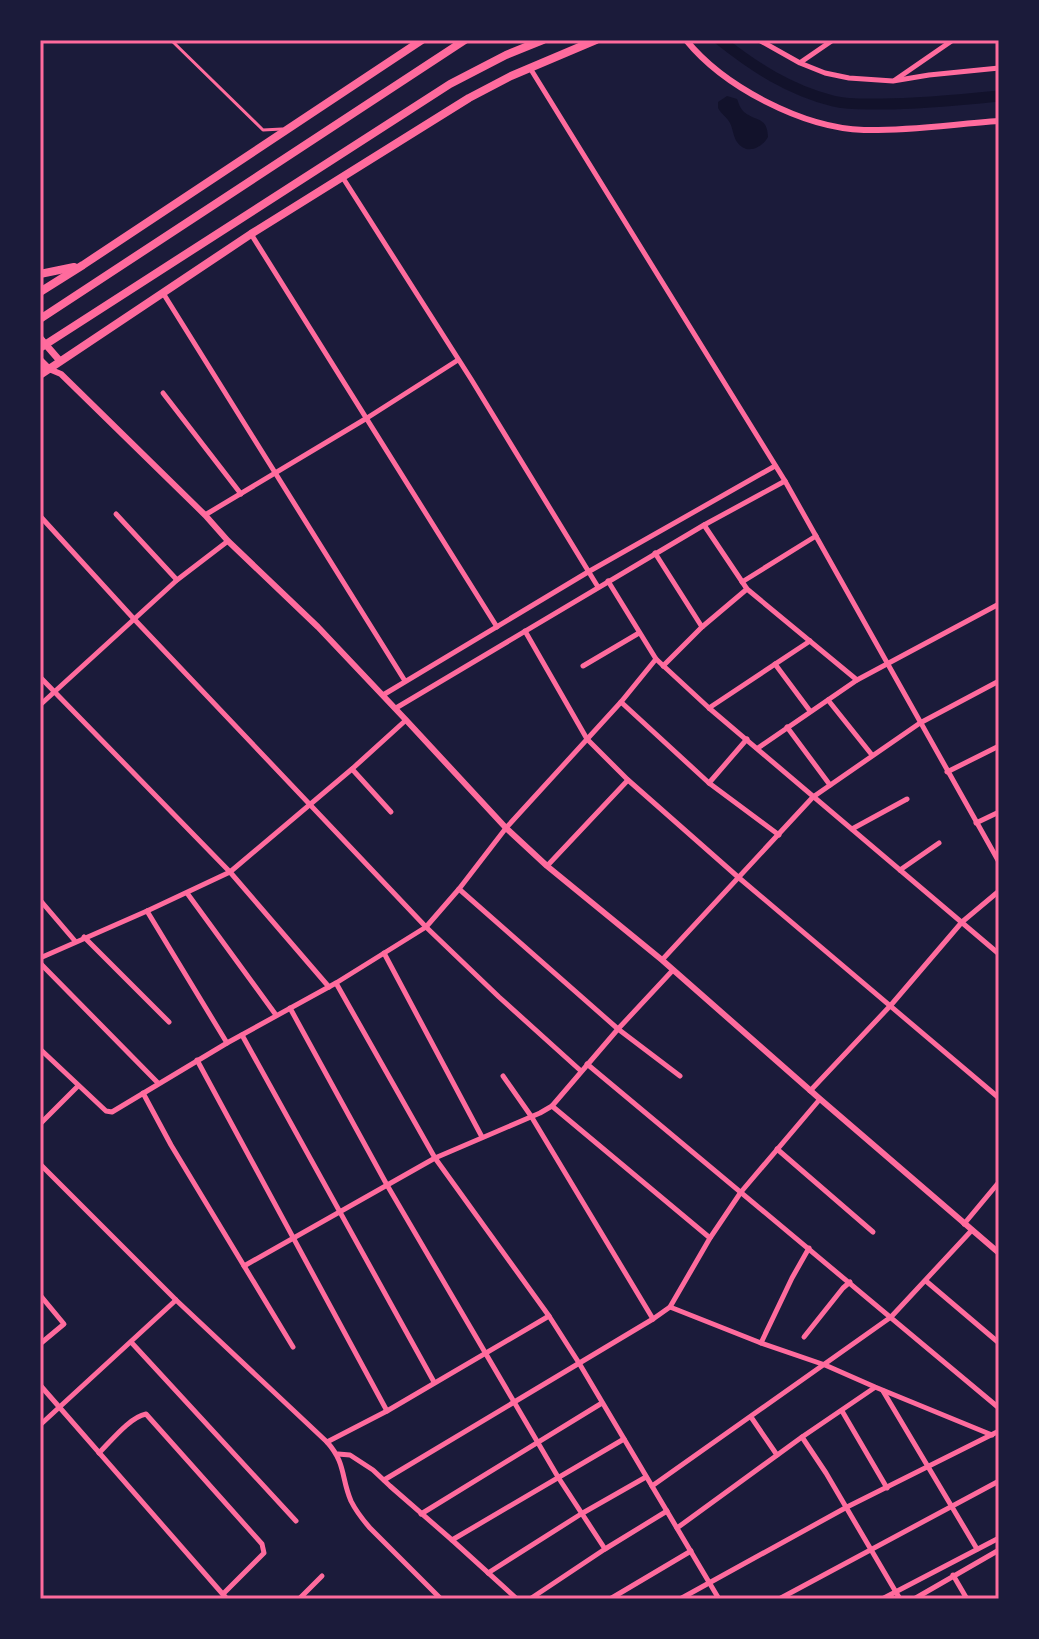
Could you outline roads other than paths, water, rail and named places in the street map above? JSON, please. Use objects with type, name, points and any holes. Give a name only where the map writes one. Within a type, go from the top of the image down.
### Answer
[{"type":"main road","points":[[40,292],[422,40]]},
{"type":"main road","points":[[40,319],[465,40]]},
{"type":"main road","points":[[60,361],[42,343],[450,84],[543,40]]},
{"type":"main road","points":[[40,375],[251,234],[469,98],[529,67],[596,40]]},
{"type":"main road","points":[[40,274],[83,265]]},
{"type":"main road","points":[[40,360],[49,369]]},
{"type":"street","points":[[686,40],[732,81],[807,119],[861,130],[999,121]]},
{"type":"street","points":[[759,40],[800,63],[849,78],[893,81],[999,68]]},
{"type":"street","points":[[800,63],[833,40]]},
{"type":"street","points":[[893,81],[953,40]]},
{"type":"street","points":[[529,67],[785,481],[999,862]]},
{"type":"street","points":[[343,178],[598,587]]},
{"type":"street","points":[[251,234],[497,627]]},
{"type":"street","points":[[163,293],[405,681]]},
{"type":"street","points":[[205,515],[458,360]]},
{"type":"street","points":[[60,361],[61,374]]},
{"type":"street","points":[[49,369],[61,374],[318,627],[506,828],[999,1253]]},
{"type":"street","points":[[163,393],[241,494]]},
{"type":"street","points":[[383,695],[588,572],[775,466]]},
{"type":"street","points":[[396,708],[655,553],[785,481]]},
{"type":"street","points":[[116,514],[177,580]]},
{"type":"street","points":[[40,516],[426,927],[581,1071]]},
{"type":"street","points":[[704,525],[747,589],[857,680]]},
{"type":"street","points":[[742,582],[816,536]]},
{"type":"street","points":[[40,705],[177,580],[228,541]]},
{"type":"street","points":[[655,553],[702,627]]},
{"type":"street","points":[[608,581],[663,666],[999,954]]},
{"type":"street","points":[[663,666],[747,589]]},
{"type":"street","points":[[758,748],[887,662],[999,604]]},
{"type":"street","points":[[525,631],[587,739],[628,780],[999,1098]]},
{"type":"street","points":[[583,666],[639,633]]},
{"type":"street","points":[[709,708],[810,641]]},
{"type":"street","points":[[40,1049],[109,1112],[116,1111],[158,1083],[336,983],[426,927],[506,828],[656,659]]},
{"type":"street","points":[[775,664],[810,711]]},
{"type":"street","points":[[40,677],[230,872],[329,987]]},
{"type":"street","points":[[662,960],[813,797],[920,723],[999,681]]},
{"type":"street","points":[[828,700],[872,755]]},
{"type":"street","points":[[621,702],[709,783],[779,835]]},
{"type":"street","points":[[158,1083],[40,960],[75,941],[230,872],[406,720]]},
{"type":"street","points":[[787,727],[830,785]]},
{"type":"street","points":[[709,783],[747,739]]},
{"type":"street","points":[[947,772],[999,746]]},
{"type":"street","points":[[352,769],[391,812]]},
{"type":"street","points":[[547,866],[628,780]]},
{"type":"street","points":[[852,829],[907,799]]},
{"type":"street","points":[[976,823],[999,812]]},
{"type":"street","points":[[900,870],[939,843]]},
{"type":"street","points":[[459,889],[618,1029],[680,1076]]},
{"type":"street","points":[[810,1091],[891,1005],[962,922],[999,891]]},
{"type":"street","points":[[187,892],[276,1015]]},
{"type":"street","points":[[40,900],[75,941]]},
{"type":"street","points":[[147,911],[227,1043]]},
{"type":"street","points":[[84,937],[169,1022]]},
{"type":"street","points":[[384,953],[482,1137]]},
{"type":"street","points":[[244,1266],[435,1158],[552,1106],[673,970]]},
{"type":"street","points":[[336,983],[435,1158],[549,1316],[719,1599]]},
{"type":"street","points":[[290,1008],[387,1185],[537,1442],[605,1549]]},
{"type":"street","points":[[242,1035],[434,1382]]},
{"type":"street","points":[[197,1060],[387,1411]]},
{"type":"street","points":[[587,1064],[999,1408]]},
{"type":"street","points":[[503,1076],[531,1116],[653,1319]]},
{"type":"street","points":[[40,1124],[78,1086]]},
{"type":"street","points":[[143,1093],[293,1347]]},
{"type":"street","points":[[384,1480],[670,1307],[741,1192],[820,1099]]},
{"type":"street","points":[[552,1106],[710,1238]]},
{"type":"street","points":[[777,1149],[873,1232]]},
{"type":"street","points":[[40,1164],[176,1300],[327,1442],[338,1454],[353,1505],[361,1517],[441,1599]]},
{"type":"street","points":[[964,1224],[999,1182]]},
{"type":"street","points":[[652,1486],[891,1317],[972,1230]]},
{"type":"street","points":[[761,1343],[809,1248]]},
{"type":"street","points":[[926,1281],[999,1343]]},
{"type":"street","points":[[804,1337],[850,1282]]},
{"type":"street","points":[[40,1295],[64,1324],[40,1344]]},
{"type":"street","points":[[40,1425],[176,1300]]},
{"type":"street","points":[[670,1307],[825,1365],[992,1435]]},
{"type":"street","points":[[327,1442],[387,1411],[549,1316]]},
{"type":"street","points":[[131,1342],[296,1521]]},
{"type":"street","points":[[40,1385],[60,1409],[225,1597],[264,1553],[262,1544],[146,1414],[134,1419],[99,1453]]},
{"type":"street","points":[[677,1528],[875,1387]]},
{"type":"street","points":[[883,1390],[977,1549]]},
{"type":"street","points":[[421,1514],[602,1403]]},
{"type":"street","points":[[842,1411],[887,1488]]},
{"type":"street","points":[[751,1417],[777,1455]]},
{"type":"street","points":[[680,1599],[847,1507],[999,1431]]},
{"type":"street","points":[[802,1437],[900,1599]]},
{"type":"street","points":[[452,1540],[624,1439]]},
{"type":"street","points":[[338,1454],[350,1455],[368,1466],[517,1599]]},
{"type":"street","points":[[488,1573],[646,1477]]},
{"type":"street","points":[[779,1599],[999,1481]]},
{"type":"street","points":[[530,1599],[667,1511]]},
{"type":"street","points":[[882,1599],[999,1538]]},
{"type":"street","points":[[914,1599],[999,1550]]},
{"type":"street","points":[[610,1599],[691,1551]]},
{"type":"street","points":[[953,1575],[967,1599]]},
{"type":"street","points":[[299,1599],[322,1576]]},
{"type":"lane","points":[[171,40],[263,130],[290,128]]},
{"type":"waterway","points":[[720,40],[787,84],[839,102],[911,103],[999,96]]}]
